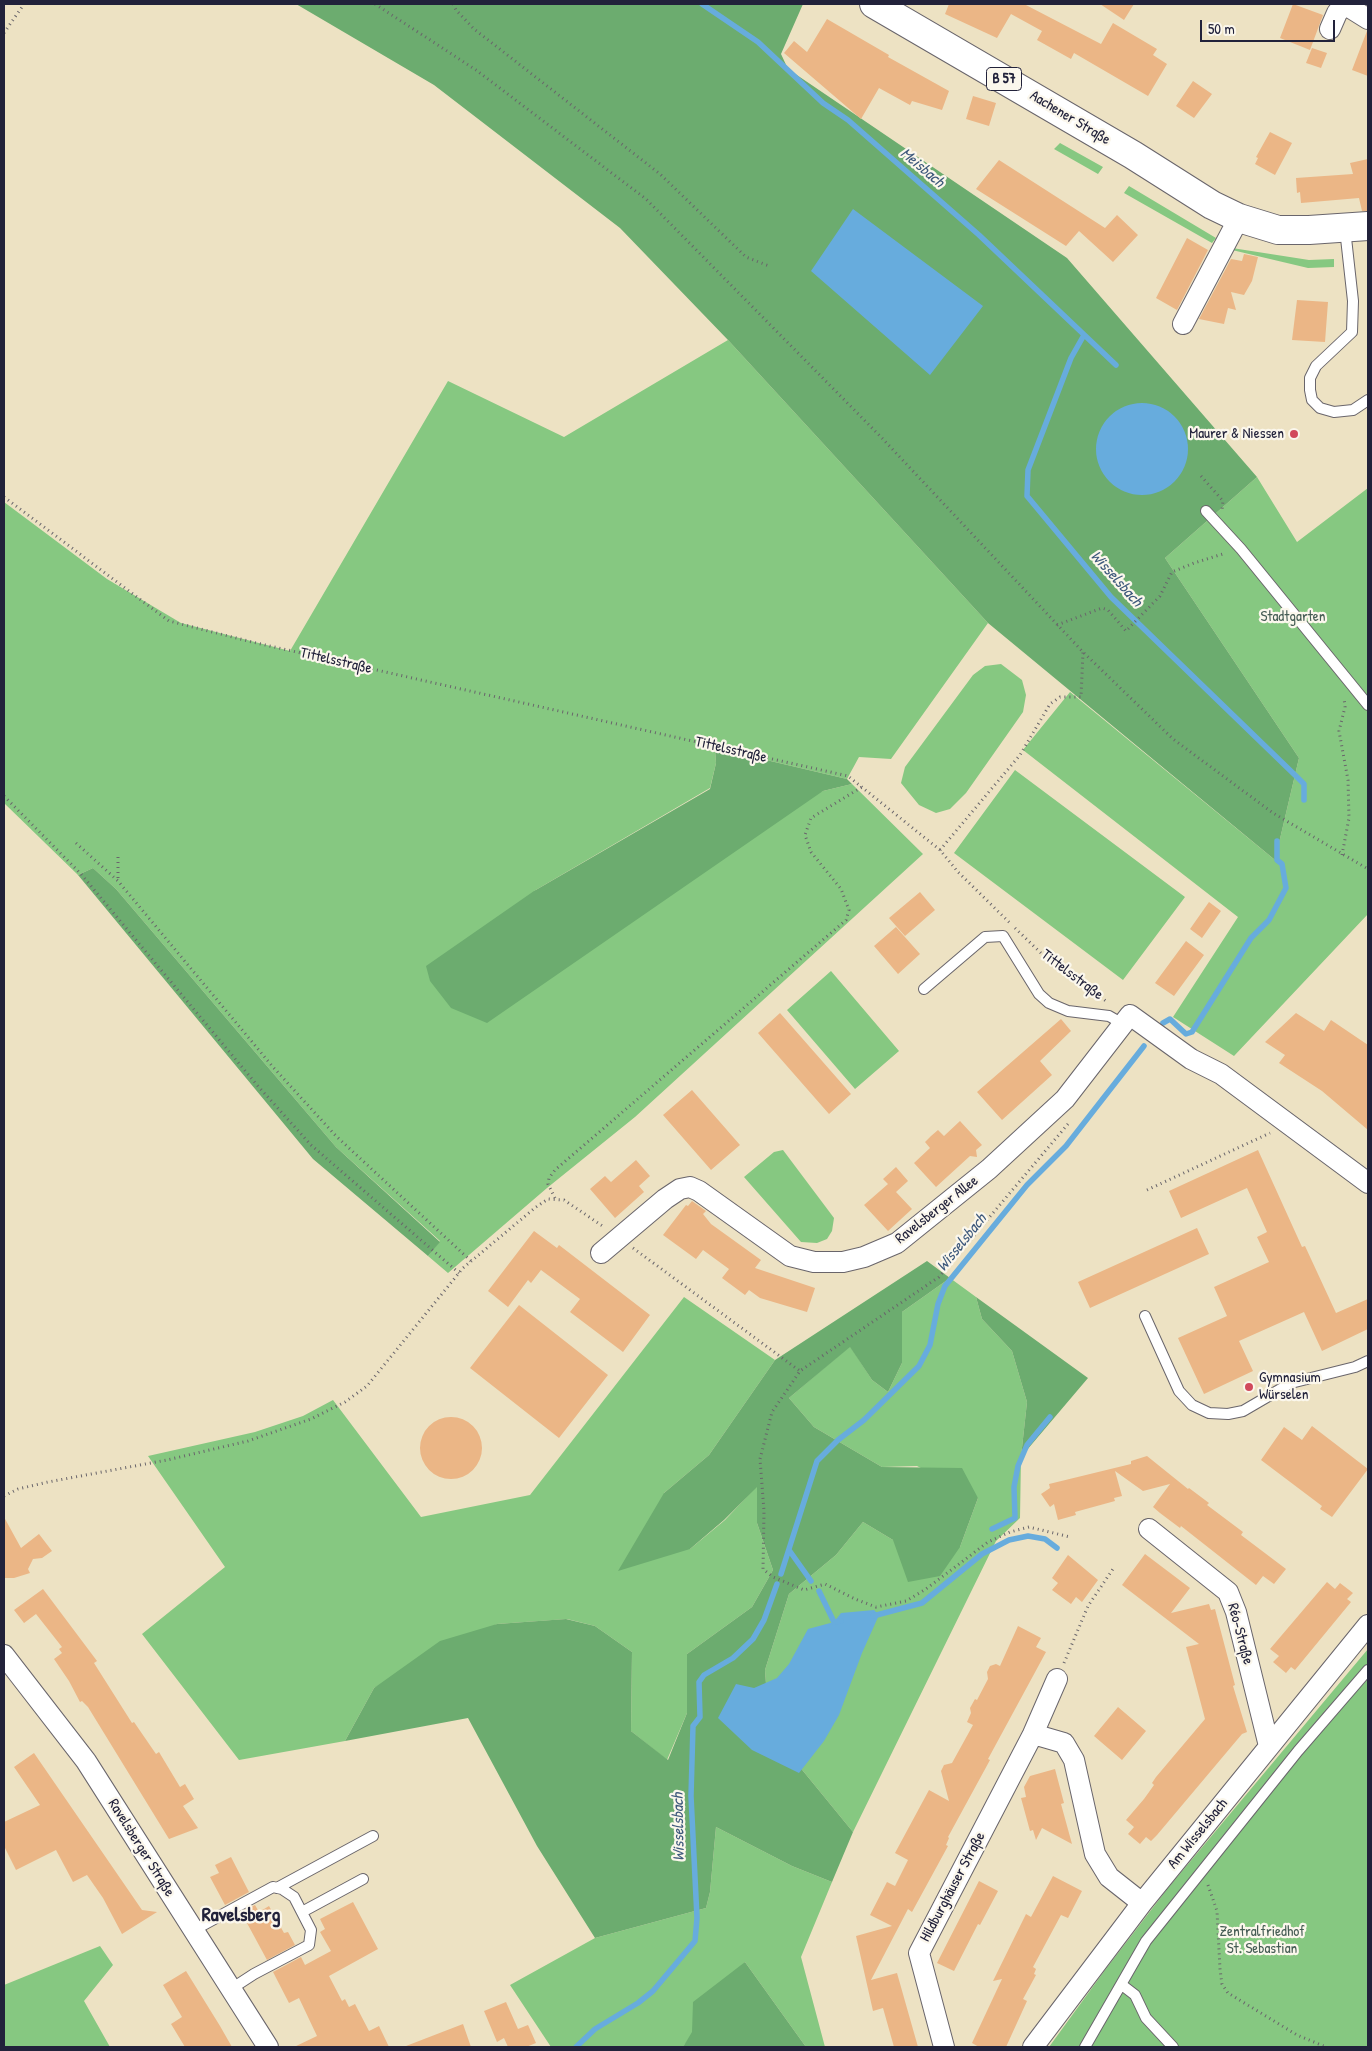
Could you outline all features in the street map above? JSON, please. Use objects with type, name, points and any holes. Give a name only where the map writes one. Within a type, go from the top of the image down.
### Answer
[{"type":"main road","name":"Aachener Straße","points":[[874,4],[1133,155],[1212,205],[1239,218],[1278,230],[1357,227]]},
{"type":"street","points":[[1330,29],[1337,13],[1344,4],[1368,19]]},
{"type":"street","points":[[1183,324],[1239,218]]},
{"type":"street","points":[[1127,1019],[1191,1059],[1221,1074],[1287,1121],[1368,1183]]},
{"type":"street","name":"Ravelsberger Allee","points":[[601,1253],[665,1199],[680,1189],[690,1187],[699,1191],[790,1256],[814,1262],[843,1262],[897,1243],[989,1169],[1065,1098],[1127,1019]]},
{"type":"street","name":"Réo-Straße","points":[[1149,1529],[1228,1592],[1236,1612],[1269,1746]]},
{"type":"street","name":"Am Wisselsbach","points":[[1033,2047],[1142,1903],[1368,1626]]},
{"type":"street","name":"Ravelsberger Straße","points":[[4,1655],[86,1762],[268,2047]]},
{"type":"street","name":"Hildburghäuser Straße","points":[[944,2047],[919,1953],[1033,1734],[1057,1679]]},
{"type":"street","points":[[1033,1734],[1064,1743],[1074,1760],[1095,1854],[1109,1876],[1142,1903]]},
{"type":"lane","points":[[1357,227],[1352,332],[1316,366],[1310,378],[1310,390],[1312,400],[1320,408],[1334,412],[1353,410],[1368,400]]},
{"type":"lane","points":[[1206,511],[1241,549],[1368,705]]},
{"type":"lane","points":[[924,989],[985,937],[1003,936],[1039,994],[1049,1003],[1068,1011],[1127,1019]]},
{"type":"lane","points":[[1145,1316],[1179,1391],[1192,1404],[1209,1413],[1228,1414],[1243,1411],[1291,1383],[1355,1367],[1368,1361]]},
{"type":"lane","points":[[1085,2047],[1146,1941],[1198,1873],[1298,1751],[1368,1670]]},
{"type":"lane","points":[[278,1888],[373,1836]]},
{"type":"lane","points":[[302,1912],[363,1879]]},
{"type":"lane","points":[[194,1930],[273,1887],[294,1897],[311,1930],[309,1945],[231,1989]]},
{"type":"lane","points":[[1122,1985],[1135,1995],[1146,2018],[1173,2047]]},
{"type":"path","points":[[4,33],[24,4]]},
{"type":"path","points":[[375,4],[476,70],[646,199],[880,436],[1083,652],[1173,739],[1273,813],[1368,869]]},
{"type":"path","points":[[453,4],[456,10],[474,29],[660,174],[746,257],[769,266]]},
{"type":"path","points":[[1202,476],[1223,501],[1220,525]]},
{"type":"path","name":"Tittelsstraße","points":[[4,497],[169,621],[262,644],[848,776],[940,850],[958,872],[1045,957],[1127,1019]]},
{"type":"path","points":[[1057,625],[1102,608],[1108,610],[1126,631],[1142,617],[1160,596],[1172,572],[1194,563],[1241,549]]},
{"type":"path","points":[[940,850],[1020,755],[1050,704],[1060,697],[1081,697],[1083,652]]},
{"type":"path","points":[[1342,855],[1350,818],[1348,780],[1339,731],[1345,707],[1344,676]]},
{"type":"path","points":[[555,1198],[548,1184],[549,1178],[555,1170],[846,920],[849,910],[841,889],[811,852],[805,835],[812,818],[862,787]]},
{"type":"path","points":[[4,796],[81,874],[257,1086],[311,1145],[459,1272]]},
{"type":"path","points":[[76,843],[118,881],[273,1067],[336,1136],[471,1261]]},
{"type":"path","points":[[118,857],[118,881]]},
{"type":"path","points":[[1070,1537],[1029,1527],[1010,1532],[988,1542],[926,1589],[906,1601],[876,1607],[855,1600],[825,1584],[804,1590],[773,1577],[763,1569],[764,1511],[760,1459],[772,1412],[800,1371],[939,1277],[1072,1120]]},
{"type":"path","points":[[1147,1190],[1265,1136],[1287,1121]]},
{"type":"path","points":[[4,1496],[48,1482],[167,1460],[248,1441],[311,1419],[346,1402],[367,1386],[459,1272],[548,1199],[564,1200],[618,1237],[800,1371]]},
{"type":"path","points":[[1057,1679],[1088,1606],[1113,1568]]},
{"type":"path","points":[[1198,1873],[1206,1880],[1213,1896],[1217,1912],[1222,1984],[1228,1993],[1297,2034],[1326,2047]]},
{"type":"green space","points":[[296,4],[803,4],[781,54],[788,69],[1067,258],[1257,477],[1165,558],[1299,758],[1275,860],[988,623],[728,340],[620,228],[434,85]]},
{"type":"green space","points":[[1060,143],[1103,167],[1098,174],[1054,149]]},
{"type":"green space","points":[[1129,186],[1216,238],[1212,243],[1124,193]]},
{"type":"green space","points":[[1232,248],[1309,260],[1334,259],[1334,267],[1308,268],[1232,250]]},
{"type":"green space","points":[[728,340],[988,623],[891,759],[859,757],[847,779],[715,748],[716,763],[710,788],[534,891],[823,791],[852,784],[923,854],[635,1117],[547,1188],[448,1273],[428,1256],[440,1241],[336,1147],[116,889],[93,868],[78,875],[4,803],[4,502],[107,579],[181,623],[290,651],[448,381],[564,437]]},
{"type":"green space","name":"Stadtgarten","points":[[1257,477],[1297,542],[1368,488],[1368,914],[1234,1056],[1173,1017],[1238,917],[1023,750],[1070,692],[1275,860],[1299,758],[1165,558]]},
{"type":"green space","points":[[1001,664],[1022,680],[1026,695],[1023,712],[966,793],[950,809],[936,813],[919,805],[901,783],[905,767],[973,675],[985,666]]},
{"type":"green space","points":[[715,748],[847,779],[852,784],[823,791],[487,1023],[451,1008],[430,981],[426,966],[534,891],[710,789],[716,763]]},
{"type":"green space","points":[[1015,770],[1185,897],[1123,980],[954,853]]},
{"type":"green space","points":[[93,868],[116,889],[336,1147],[440,1242],[428,1256],[313,1159],[78,875]]},
{"type":"green space","points":[[831,971],[899,1051],[855,1089],[787,1010]]},
{"type":"green space","points":[[783,1150],[834,1218],[832,1231],[827,1239],[817,1243],[801,1242],[744,1177],[774,1152]]},
{"type":"green space","points":[[927,1261],[950,1278],[902,1312],[902,1363],[888,1392],[872,1380],[850,1347],[789,1398],[814,1427],[882,1467],[962,1468],[978,1498],[960,1547],[940,1576],[908,1582],[893,1540],[863,1522],[836,1555],[789,1594],[765,1670],[770,1739],[799,1766],[853,1832],[832,1882],[792,1866],[716,1827],[710,1892],[706,1908],[595,1938],[537,1846],[468,1718],[345,1741],[374,1688],[440,1641],[497,1624],[566,1619],[595,1626],[632,1652],[631,1731],[668,1760],[687,1713],[687,1654],[752,1607],[773,1570],[757,1523],[757,1487],[724,1520],[690,1549],[618,1571],[664,1493],[709,1455],[775,1360]]},
{"type":"green space","points":[[950,1278],[976,1297],[982,1319],[1012,1351],[1027,1402],[1021,1457],[1020,1518],[996,1541],[853,1832],[799,1766],[770,1739],[765,1670],[789,1594],[836,1555],[863,1522],[893,1540],[960,1547],[978,1498],[917,1466],[882,1467],[814,1427],[789,1398],[850,1346],[872,1380],[888,1392],[902,1363],[902,1312]]},
{"type":"green space","points":[[684,1297],[775,1360],[709,1455],[664,1493],[690,1549],[725,1520],[757,1486],[757,1523],[773,1570],[752,1607],[687,1654],[687,1713],[667,1760],[631,1731],[632,1652],[595,1626],[567,1619],[497,1624],[374,1688],[345,1741],[239,1760],[142,1634],[225,1567],[148,1456],[255,1432],[303,1416],[333,1400],[421,1517],[530,1495]]},
{"type":"green space","points":[[976,1297],[1088,1378],[1021,1457],[1027,1402],[1012,1351],[982,1319]]},
{"type":"green space","name":"Zentralfriedhof St. Sebastian","points":[[1368,1649],[1368,2047],[1049,2047],[1168,1888]]},
{"type":"green space","points":[[716,1827],[792,1866],[832,1882],[801,1957],[825,2047],[806,2047],[745,1962],[683,2047],[551,2047],[510,1985],[595,1938],[706,1908],[710,1892]]},
{"type":"green space","points":[[100,1946],[113,1965],[84,2001],[110,2047],[4,2047],[4,1985]]},
{"type":"green space","points":[[745,1962],[806,2047],[683,2047],[692,2032],[693,2002]]},
{"type":"water","points":[[853,209],[983,306],[930,375],[811,271]]},
{"type":"water","points":[[1142,403],[1160,406],[1175,416],[1185,431],[1188,449],[1185,467],[1175,482],[1160,492],[1142,495],[1124,492],[1109,482],[1099,467],[1096,449],[1099,431],[1109,416],[1124,406]]},
{"type":"water","points":[[874,1610],[879,1615],[862,1653],[839,1715],[824,1741],[799,1773],[752,1750],[718,1718],[736,1684],[754,1688],[777,1678],[789,1664],[808,1629],[834,1622],[841,1613]]},
{"type":"building","points":[[949,4],[1024,4],[1101,44],[1113,23],[1157,49],[1153,55],[1167,64],[1148,96],[1074,53],[1071,59],[1037,40],[1042,31],[1011,14],[997,38],[945,14]]},
{"type":"building","points":[[1100,4],[1134,4],[1124,20]]},
{"type":"building","points":[[1293,4],[1323,15],[1310,50],[1280,38]]},
{"type":"building","points":[[827,19],[889,55],[888,57],[949,91],[942,110],[912,101],[910,105],[879,88],[861,119],[784,53],[794,41],[807,52]]},
{"type":"building","points":[[1368,31],[1368,76],[1352,70]]},
{"type":"building","points":[[1312,48],[1327,53],[1321,68],[1306,63]]},
{"type":"building","points":[[1193,81],[1212,94],[1194,118],[1176,106]]},
{"type":"building","points":[[973,96],[996,103],[989,126],[966,119]]},
{"type":"building","points":[[1270,132],[1292,143],[1275,175],[1255,164],[1258,158],[1256,157]]},
{"type":"building","points":[[1368,159],[1368,211],[1362,211],[1359,198],[1301,203],[1300,192],[1297,193],[1296,178],[1353,174],[1350,163]]},
{"type":"building","points":[[999,160],[1105,228],[1117,215],[1138,235],[1113,262],[1079,231],[1066,246],[976,189]]},
{"type":"building","points":[[1187,238],[1208,250],[1177,310],[1156,298]]},
{"type":"building","points":[[1244,254],[1258,257],[1252,281],[1244,295],[1231,292],[1236,310],[1228,308],[1224,324],[1199,319],[1231,259],[1242,261]]},
{"type":"building","points":[[1297,300],[1328,302],[1325,342],[1292,340]]},
{"type":"building","points":[[920,892],[935,910],[905,936],[889,918]]},
{"type":"building","points":[[1209,902],[1221,911],[1202,938],[1190,929]]},
{"type":"building","points":[[896,927],[920,954],[898,974],[874,946]]},
{"type":"building","points":[[1186,941],[1204,955],[1174,996],[1155,983]]},
{"type":"building","points":[[780,1013],[851,1094],[829,1114],[758,1033]]},
{"type":"building","points":[[1296,1013],[1324,1031],[1331,1020],[1368,1045],[1368,1130],[1322,1091],[1279,1063],[1285,1055],[1265,1042]]},
{"type":"building","points":[[1061,1019],[1071,1031],[1040,1061],[1052,1075],[1002,1120],[977,1092]]},
{"type":"building","points":[[692,1090],[740,1145],[711,1170],[663,1115]]},
{"type":"building","points":[[960,1121],[982,1145],[976,1150],[977,1157],[970,1156],[936,1187],[914,1163],[930,1148],[925,1142],[931,1136],[938,1130],[944,1136]]},
{"type":"building","points":[[1258,1150],[1302,1247],[1305,1246],[1336,1313],[1368,1299],[1368,1329],[1322,1351],[1304,1312],[1239,1341],[1253,1371],[1204,1394],[1178,1338],[1227,1316],[1214,1287],[1269,1262],[1257,1237],[1267,1232],[1247,1188],[1181,1218],[1169,1191]]},
{"type":"building","points":[[636,1160],[650,1176],[639,1186],[644,1192],[615,1218],[590,1189],[605,1176],[611,1182]]},
{"type":"building","points":[[896,1167],[908,1181],[896,1192],[912,1209],[888,1231],[864,1205],[888,1184],[883,1179]]},
{"type":"building","points":[[692,1201],[706,1211],[703,1214],[711,1224],[761,1260],[755,1268],[815,1288],[807,1312],[760,1298],[749,1290],[745,1295],[722,1278],[729,1269],[703,1250],[696,1259],[663,1235],[686,1205],[688,1206]]},
{"type":"building","points":[[1197,1228],[1209,1254],[1090,1308],[1078,1282]]},
{"type":"building","points":[[534,1231],[557,1248],[559,1245],[650,1315],[623,1352],[570,1312],[580,1299],[541,1270],[531,1283],[528,1280],[508,1307],[488,1291]]},
{"type":"building","points":[[519,1305],[608,1375],[559,1438],[470,1368]]},
{"type":"building","points":[[445,1417],[457,1417],[473,1426],[480,1436],[482,1448],[480,1460],[473,1470],[457,1479],[445,1479],[434,1474],[425,1465],[420,1454],[420,1442],[425,1431],[434,1422]]},
{"type":"building","points":[[1312,1426],[1368,1469],[1332,1517],[1320,1509],[1322,1506],[1261,1460],[1284,1427],[1302,1440]]},
{"type":"building","points":[[1147,1456],[1188,1489],[1209,1503],[1207,1505],[1243,1532],[1241,1535],[1286,1569],[1274,1584],[1263,1576],[1256,1585],[1181,1526],[1180,1528],[1153,1507],[1170,1484],[1143,1491],[1115,1471],[1122,1496],[1114,1498],[1115,1501],[1075,1512],[1076,1515],[1058,1520],[1054,1504],[1050,1507],[1041,1494],[1050,1488],[1049,1484],[1131,1464],[1131,1461]]},
{"type":"building","points":[[4,1517],[21,1548],[39,1534],[52,1551],[42,1558],[33,1559],[28,1569],[30,1573],[14,1578],[4,1578]]},
{"type":"building","points":[[1145,1554],[1190,1588],[1171,1613],[1209,1604],[1211,1610],[1215,1609],[1235,1685],[1233,1686],[1247,1732],[1242,1734],[1157,1835],[1151,1841],[1146,1837],[1140,1844],[1128,1834],[1134,1827],[1126,1820],[1154,1785],[1152,1783],[1156,1777],[1205,1719],[1186,1647],[1199,1644],[1122,1585]]},
{"type":"building","points":[[1068,1555],[1098,1580],[1082,1602],[1076,1597],[1071,1604],[1052,1590],[1058,1583],[1052,1578]]},
{"type":"building","points":[[1327,1582],[1335,1589],[1340,1583],[1353,1593],[1347,1599],[1351,1602],[1295,1670],[1291,1667],[1286,1673],[1273,1662],[1279,1656],[1270,1649]]},
{"type":"building","points":[[43,1589],[97,1661],[94,1663],[132,1723],[134,1722],[156,1754],[159,1752],[180,1787],[185,1784],[194,1799],[183,1806],[198,1828],[169,1839],[88,1707],[82,1701],[80,1702],[54,1659],[62,1653],[59,1649],[62,1647],[36,1614],[24,1623],[14,1610]]},
{"type":"building","points":[[1018,1626],[1041,1638],[1036,1647],[1046,1652],[948,1837],[946,1845],[948,1846],[912,1912],[908,1909],[871,1980],[897,1973],[918,2047],[894,2047],[883,2008],[873,2011],[856,1936],[892,1926],[870,1915],[887,1882],[895,1886],[908,1860],[895,1853],[929,1790],[949,1801],[941,1771],[944,1765],[952,1763],[973,1725],[967,1722],[971,1713],[970,1708],[975,1699],[977,1700],[988,1679],[987,1672],[990,1666],[996,1664],[1000,1666]]},
{"type":"building","points":[[1118,1707],[1146,1731],[1122,1760],[1094,1736]]},
{"type":"building","points":[[34,1753],[142,1910],[157,1912],[122,1934],[103,1898],[87,1875],[73,1882],[56,1850],[16,1870],[4,1846],[4,1822],[40,1805],[14,1767]]},
{"type":"building","points":[[1055,1769],[1064,1803],[1061,1804],[1072,1844],[1042,1828],[1036,1840],[1033,1830],[1030,1831],[1021,1798],[1026,1797],[1024,1787],[1030,1776]]},
{"type":"building","points":[[231,1857],[249,1892],[225,1905],[210,1877],[219,1873],[215,1865]]},
{"type":"building","points":[[1053,1876],[1082,1891],[1068,1918],[1061,1915],[1033,1967],[1036,1969],[1034,1974],[1036,1975],[1023,1999],[1027,2001],[1006,2047],[979,2047],[972,2043],[1002,1979],[993,1981],[1026,1914],[1031,1917]]},
{"type":"building","points":[[979,1881],[998,1891],[980,1925],[978,1924],[954,1971],[937,1963]]},
{"type":"building","points":[[353,1902],[378,1949],[329,1976],[342,2001],[345,1999],[349,2007],[355,2004],[369,2031],[379,2026],[389,2047],[294,2047],[317,2036],[299,1998],[289,2003],[273,1972],[301,1957],[305,1965],[331,1951],[320,1932],[325,1929],[320,1919]]},
{"type":"building","points":[[255,1905],[259,1912],[269,1906],[284,1933],[288,1932],[295,1945],[267,1960],[241,1912]]},
{"type":"building","points":[[186,1971],[232,2047],[185,2047],[171,2024],[182,2017],[163,1985]]},
{"type":"building","points":[[506,2002],[518,2029],[528,2025],[536,2043],[526,2047],[508,2047],[504,2038],[497,2042],[484,2011]]},
{"type":"building","points":[[463,2024],[471,2047],[406,2047],[406,2046]]},
{"type":"waterway","name":"Meisbach","points":[[702,4],[758,42],[823,103],[848,120],[979,235],[1116,365]]},
{"type":"waterway","name":"Wisselsbach","points":[[1084,335],[1071,358],[1028,470],[1027,496],[1111,597],[1304,784],[1304,800]]},
{"type":"waterway","name":"Wisselsbach","points":[[1163,1023],[1170,1019],[1186,1034],[1192,1032],[1251,938],[1269,920],[1286,888],[1282,864],[1277,860],[1277,841]]},
{"type":"waterway","name":"Wisselsbach","points":[[781,1574],[817,1461],[838,1440],[864,1420],[919,1366],[930,1345],[938,1304],[945,1286],[1027,1185],[1066,1146],[1144,1046]]},
{"type":"waterway","points":[[992,1529],[1015,1518],[1014,1487],[1018,1466],[1027,1445],[1050,1417]]},
{"type":"waterway","points":[[873,1616],[922,1603],[982,1554],[1009,1540],[1028,1536],[1045,1539],[1057,1548]]},
{"type":"waterway","points":[[789,1550],[811,1581]]},
{"type":"waterway","name":"Wisselsbach","points":[[576,2047],[595,2029],[638,2003],[653,1991],[695,1941],[697,1918],[691,1796],[693,1726],[700,1717],[699,1682],[704,1675],[733,1658],[753,1639],[764,1620],[777,1584]]},
{"type":"waterway","points":[[819,1591],[834,1622],[841,1621]]},
{"type":"place","name":"Maurer & Niessen","points":[[1294,434]]},
{"type":"place","name":"Gymnasium Würselen","points":[[1249,1387]]},
{"type":"district","name":"Ravelsberg","points":[[241,1916]]}]
